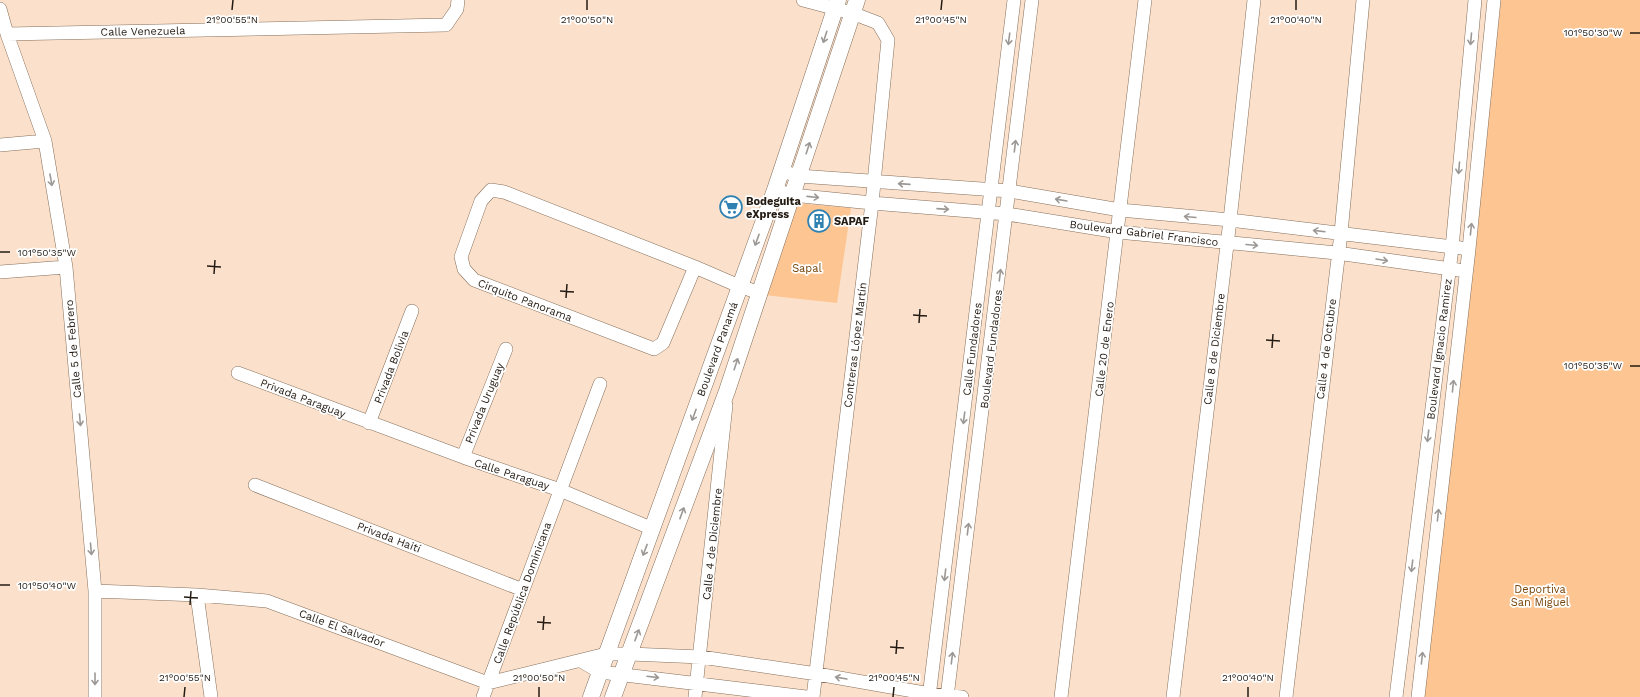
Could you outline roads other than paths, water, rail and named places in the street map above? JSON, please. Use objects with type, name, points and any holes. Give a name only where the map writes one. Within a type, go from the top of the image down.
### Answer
[{"type":"street","name":"Calle Venezuela","points":[[7,34],[446,25],[457,9],[458,0]]},
{"type":"street","name":"Contreras López Martín","points":[[802,0],[855,6],[878,23],[888,40],[872,203],[817,674],[813,697]]},
{"type":"street","name":"Calle Fundadores","points":[[930,695],[1014,0]]},
{"type":"street","name":"Boulevard Fundadores","points":[[948,696],[1032,0]]},
{"type":"street","name":"Calle 20 de Enero","points":[[1061,697],[1145,0]]},
{"type":"street","name":"Calle 8 de Diciembre","points":[[1173,697],[1230,220],[1254,0]]},
{"type":"street","name":"Calle 4 de Octubre","points":[[1286,697],[1337,253],[1341,233],[1363,0]]},
{"type":"street","name":"Boulevard Ignacio Ramirez","points":[[1396,697],[1452,248],[1475,0]]},
{"type":"street","name":"Boulevard Ignacio Ramirez","points":[[1418,697],[1469,248],[1494,0]]},
{"type":"street","name":"Boulevard Panamá","points":[[591,697],[775,190],[836,4]]},
{"type":"street","name":"Boulevard Panamá","points":[[613,697],[727,391],[855,6]]},
{"type":"street","name":"Calle 5 de Febrero","points":[[0,9],[7,34],[45,141],[66,267],[95,591],[95,697]]},
{"type":"street","points":[[0,145],[45,141]]},
{"type":"street","name":"Boulevard Gabriel Francisco","points":[[781,171],[799,176],[1010,191],[1120,210],[1230,220],[1452,248],[1469,248]]},
{"type":"street","name":"Cirquito Panorama","points":[[695,267],[663,343],[654,349],[474,280],[464,269],[461,257],[481,201],[490,190],[504,192],[695,267],[739,286],[760,293]]},
{"type":"street","name":"Boulevard Gabriel Francisco","points":[[775,190],[792,195],[1007,214],[1118,232],[1337,253],[1449,270],[1466,271]]},
{"type":"street","points":[[0,272],[66,267]]},
{"type":"street","name":"Privada Bolivia","points":[[369,423],[412,311]]},
{"type":"street","name":"Privada Uruguay","points":[[463,457],[506,350]]},
{"type":"street","name":"Privada Paraguay","points":[[238,373],[369,423]]},
{"type":"street","name":"Calle República Dominicana","points":[[483,697],[600,384]]},
{"type":"street","name":"Calle 4 de Diciembre","points":[[695,697],[701,657],[727,391]]},
{"type":"street","name":"Calle Paraguay","points":[[369,423],[560,490],[653,529]]},
{"type":"street","name":"Privada Haití","points":[[255,485],[523,590]]},
{"type":"street","name":"Calle El Salvador","points":[[95,591],[197,595],[267,601],[488,683]]},
{"type":"street","points":[[197,595],[211,697]]},
{"type":"street","points":[[488,683],[606,654],[630,654],[701,657],[817,674],[930,695],[962,697]]},
{"type":"street","points":[[581,661],[600,672],[806,697]]},
{"type":"place","name":"Bodeguita eXpress","points":[[731,207]]},
{"type":"place","name":"SAPAF","points":[[819,221]]},
{"type":"park label","name":"Sapal","points":[[807,268]]},
{"type":"park label","name":"Deportiva San Miguel","points":[[1540,595]]}]
